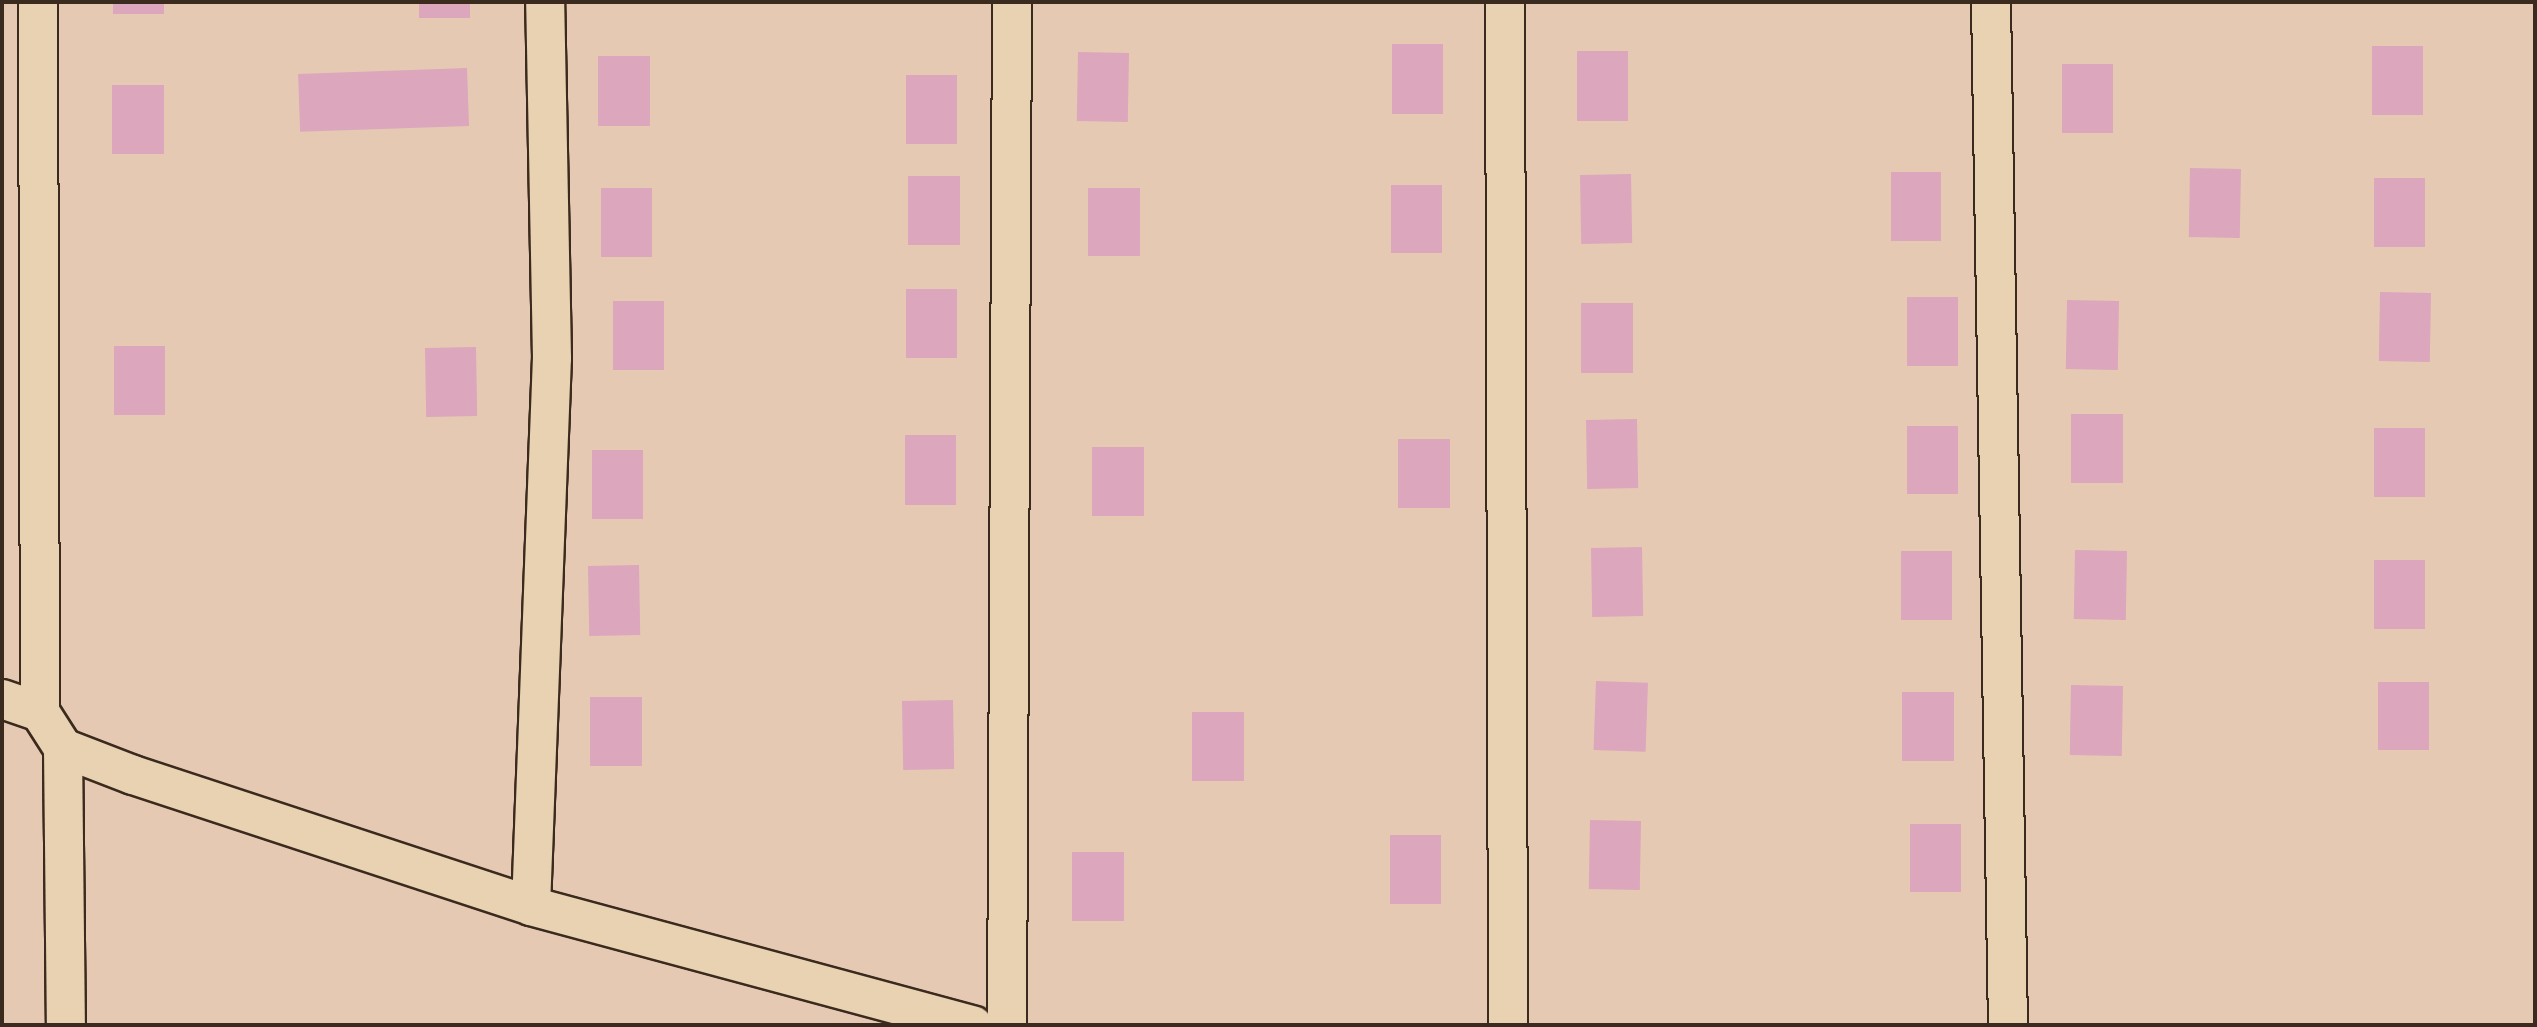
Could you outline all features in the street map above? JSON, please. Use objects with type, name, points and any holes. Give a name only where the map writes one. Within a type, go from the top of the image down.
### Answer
[{"type":"street","points":[[38,2],[40,712],[63,748],[66,1025]]},
{"type":"street","points":[[531,906],[551,358],[545,2]]},
{"type":"street","points":[[1007,1025],[1012,2]]},
{"type":"street","points":[[1504,2],[1508,1025]]},
{"type":"street","points":[[1991,2],[2008,1025]]},
{"type":"street","points":[[2,699],[40,712]]},
{"type":"street","points":[[63,748],[133,775],[531,906],[974,1025]]},
{"type":"building","points":[[113,2],[164,2],[164,14],[113,14]]},
{"type":"building","points":[[419,2],[470,2],[470,18],[419,18]]},
{"type":"building","points":[[1392,44],[1443,44],[1443,114],[1392,114]]},
{"type":"building","points":[[2372,46],[2423,46],[2423,115],[2372,115]]},
{"type":"building","points":[[1577,51],[1628,51],[1628,121],[1577,121]]},
{"type":"building","points":[[1078,52],[1129,53],[1128,122],[1077,121]]},
{"type":"building","points":[[598,56],[650,56],[650,126],[598,126]]},
{"type":"building","points":[[2062,64],[2113,64],[2113,133],[2062,133]]},
{"type":"building","points":[[467,68],[469,126],[300,132],[298,74]]},
{"type":"building","points":[[906,75],[957,75],[957,144],[906,144]]},
{"type":"building","points":[[112,85],[164,85],[164,154],[112,154]]},
{"type":"building","points":[[2190,168],[2241,169],[2240,238],[2189,237]]},
{"type":"building","points":[[1891,172],[1941,172],[1941,241],[1891,241]]},
{"type":"building","points":[[1631,174],[1632,243],[1581,244],[1580,175]]},
{"type":"building","points":[[908,176],[960,176],[960,245],[908,245]]},
{"type":"building","points":[[2374,178],[2425,178],[2425,247],[2374,247]]},
{"type":"building","points":[[1391,185],[1442,185],[1442,253],[1391,253]]},
{"type":"building","points":[[601,188],[652,188],[652,257],[601,257]]},
{"type":"building","points":[[1088,188],[1140,188],[1140,256],[1088,256]]},
{"type":"building","points":[[906,289],[957,289],[957,358],[906,358]]},
{"type":"building","points":[[2380,292],[2431,293],[2430,362],[2379,361]]},
{"type":"building","points":[[1907,297],[1958,297],[1958,366],[1907,366]]},
{"type":"building","points":[[2067,300],[2119,301],[2118,370],[2066,369]]},
{"type":"building","points":[[613,301],[664,301],[664,370],[613,370]]},
{"type":"building","points":[[1581,303],[1633,303],[1633,373],[1581,373]]},
{"type":"building","points":[[114,346],[165,346],[165,415],[114,415]]},
{"type":"building","points":[[476,347],[477,416],[426,417],[425,348]]},
{"type":"building","points":[[2071,414],[2123,414],[2123,483],[2071,483]]},
{"type":"building","points":[[1637,419],[1638,488],[1587,489],[1586,420]]},
{"type":"building","points":[[1907,426],[1958,426],[1958,494],[1907,494]]},
{"type":"building","points":[[2374,428],[2425,428],[2425,497],[2374,497]]},
{"type":"building","points":[[905,435],[956,435],[956,505],[905,505]]},
{"type":"building","points":[[1398,439],[1450,439],[1450,508],[1398,508]]},
{"type":"building","points":[[1092,447],[1144,447],[1144,516],[1092,516]]},
{"type":"building","points":[[592,450],[643,450],[643,519],[592,519]]},
{"type":"building","points":[[1642,547],[1643,616],[1592,617],[1591,548]]},
{"type":"building","points":[[2075,550],[2127,551],[2126,620],[2074,619]]},
{"type":"building","points":[[1901,551],[1952,551],[1952,620],[1901,620]]},
{"type":"building","points":[[2374,560],[2425,560],[2425,629],[2374,629]]},
{"type":"building","points":[[639,565],[640,635],[589,636],[588,566]]},
{"type":"building","points":[[1596,681],[1648,683],[1646,752],[1594,750]]},
{"type":"building","points":[[2378,682],[2429,682],[2429,750],[2378,750]]},
{"type":"building","points":[[2071,685],[2123,686],[2122,756],[2070,755]]},
{"type":"building","points":[[1902,692],[1954,692],[1954,761],[1902,761]]},
{"type":"building","points":[[590,697],[642,697],[642,766],[590,766]]},
{"type":"building","points":[[953,700],[954,769],[903,770],[902,701]]},
{"type":"building","points":[[1192,712],[1244,712],[1244,781],[1192,781]]},
{"type":"building","points":[[1590,820],[1641,821],[1640,890],[1589,889]]},
{"type":"building","points":[[1910,824],[1961,824],[1961,892],[1910,892]]},
{"type":"building","points":[[1390,835],[1441,835],[1441,904],[1390,904]]},
{"type":"building","points":[[1072,852],[1124,852],[1124,921],[1072,921]]}]
